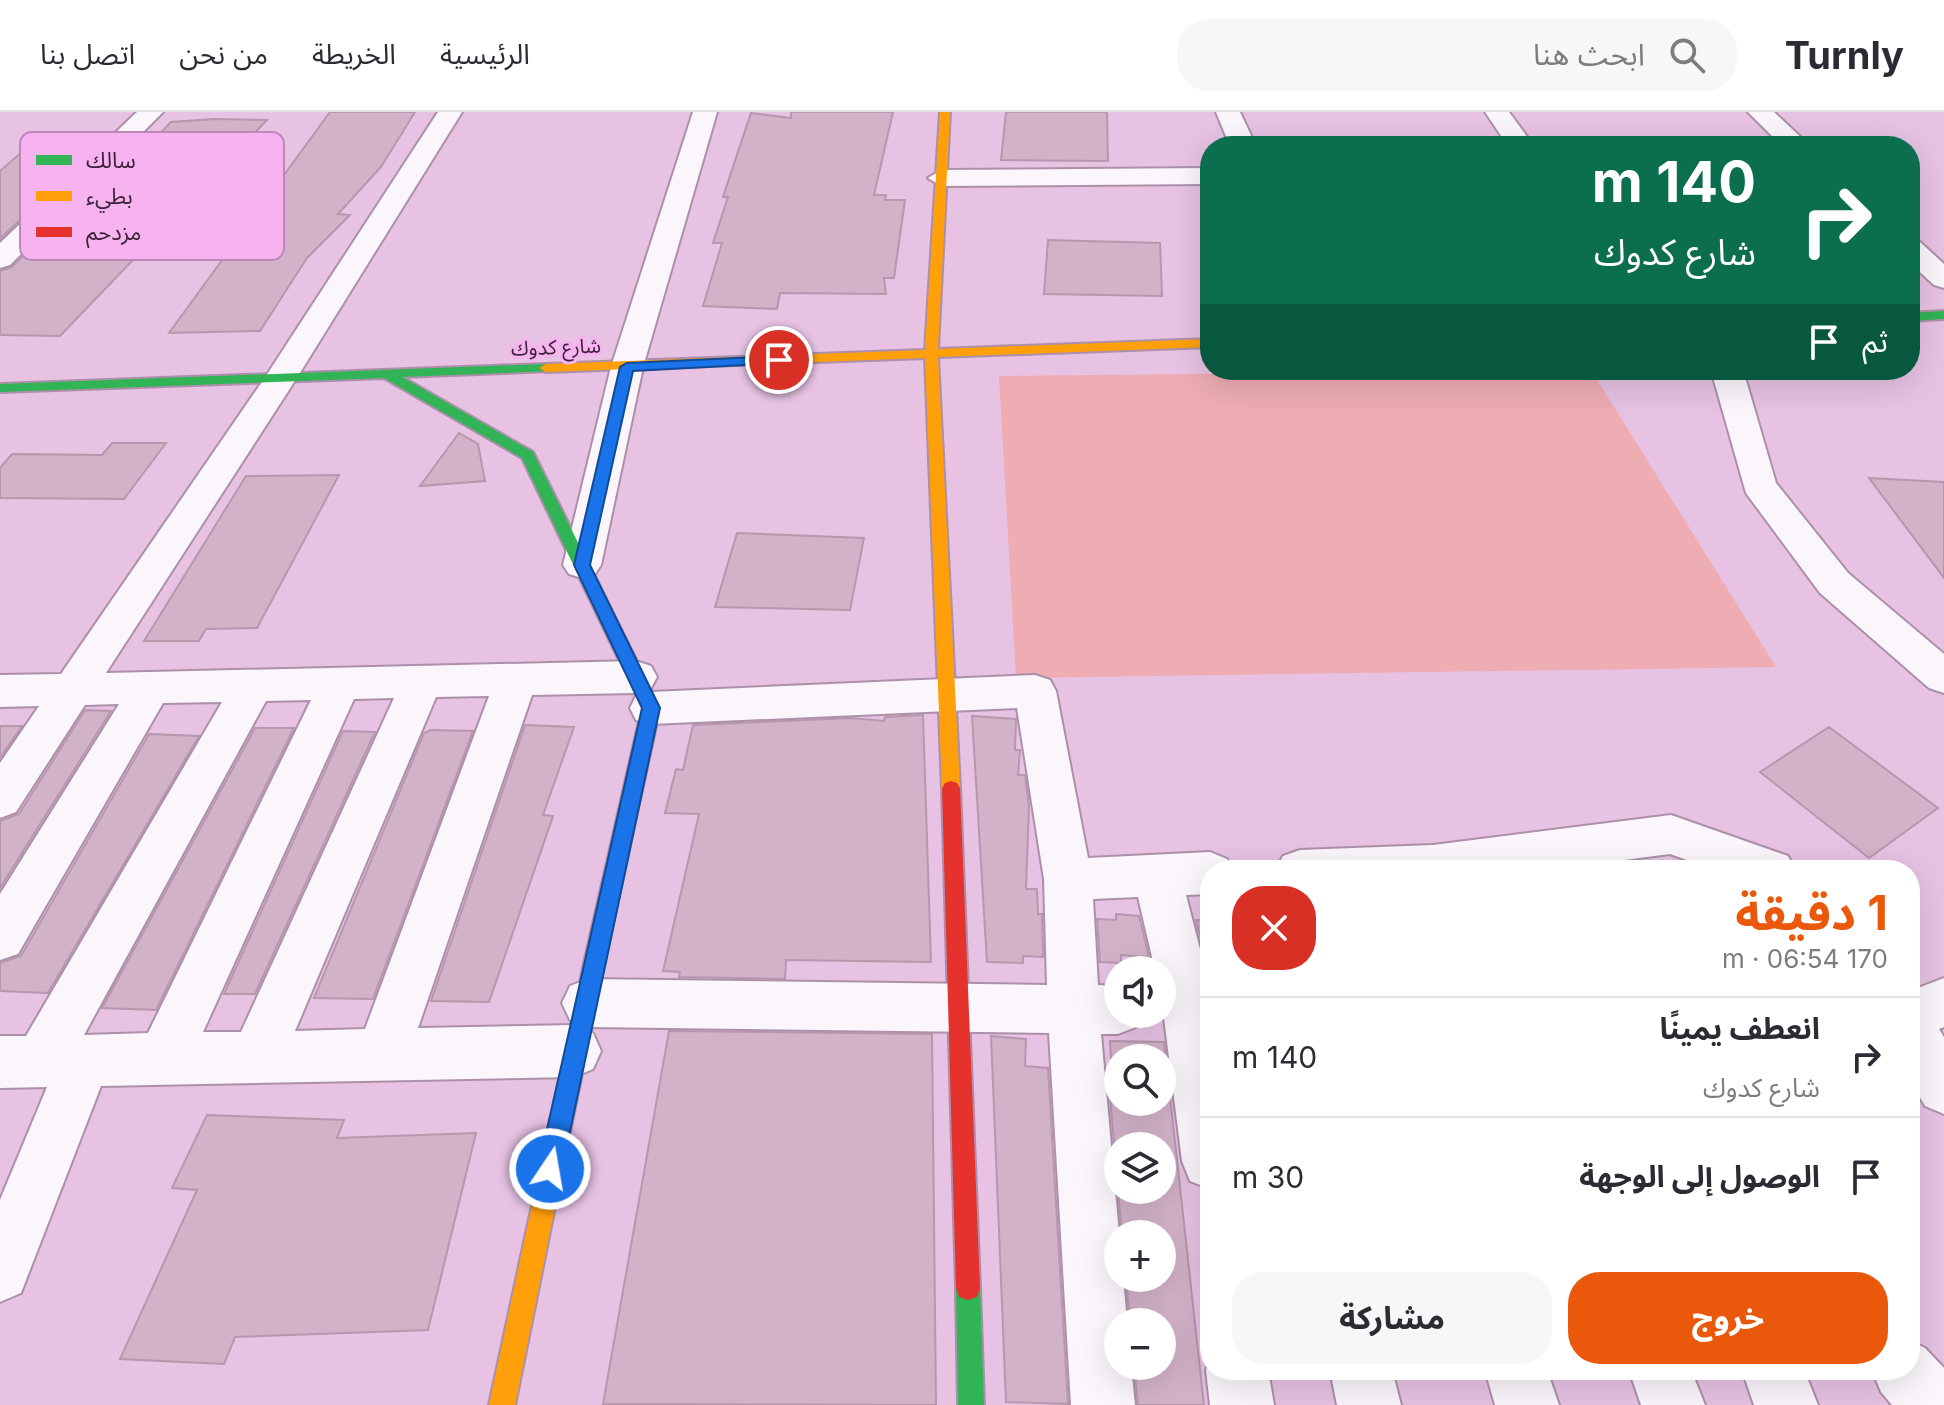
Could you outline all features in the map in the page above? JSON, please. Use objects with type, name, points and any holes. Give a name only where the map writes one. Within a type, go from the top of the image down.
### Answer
[{"type":"street","points":[[130,132],[151,112]]},
{"type":"street","points":[[0,799],[282,376],[450,112]]},
{"type":"street","points":[[582,565],[627,367],[705,112]]},
{"type":"street","points":[[945,112],[931,352],[961,1008],[971,1405]]},
{"type":"street","points":[[1228,112],[1239,136]]},
{"type":"street","points":[[1497,112],[1514,136]]},
{"type":"street","points":[[1760,112],[1786,136]]},
{"type":"street","points":[[941,178],[1200,176]]},
{"type":"street","points":[[0,259],[20,240]]},
{"type":"street","points":[[1920,257],[1944,279]]},
{"type":"street","points":[[1920,316],[1944,315]]},
{"type":"street","name":"شارع كدوك","points":[[0,388],[1200,343]]},
{"type":"street","points":[[388,375],[528,455],[644,693],[581,1027],[502,1405]]},
{"type":"street","points":[[1730,380],[1759,485],[1834,583],[1944,677]]},
{"type":"street","points":[[0,691],[516,680],[644,693],[946,695],[1035,691],[1068,879],[1096,1010],[1103,1405]]},
{"type":"street","points":[[382,1055],[516,680]]},
{"type":"street","points":[[257,1057],[422,682]]},
{"type":"street","points":[[164,1058],[340,684]]},
{"type":"street","points":[[0,1272],[42,1061],[253,686]]},
{"type":"street","points":[[0,938],[150,689]]},
{"type":"street","points":[[1559,860],[1679,852],[1720,860]]},
{"type":"street","points":[[1068,879],[1200,873]]},
{"type":"street","points":[[1157,875],[1187,1011],[1200,1096]]},
{"type":"street","points":[[1920,1012],[1944,1002]]},
{"type":"street","points":[[42,1061],[382,1055],[581,1027],[961,1008],[1096,1010]]},
{"type":"street","points":[[1920,1047],[1944,1087]]},
{"type":"street","points":[[1238,1380],[1242,1405]]},
{"type":"street","points":[[1363,1380],[1369,1405]]},
{"type":"street","points":[[1519,1380],[1527,1405]]},
{"type":"street","points":[[1664,1380],[1673,1405]]},
{"type":"street","points":[[1777,1380],[1786,1405]]},
{"type":"street","points":[[1912,1380],[1935,1405]]},
{"type":"shaded area","points":[[1200,374],[1200,380],[1597,380],[1776,667],[1016,678],[999,376]]},
{"type":"building","points":[[330,112],[415,112],[381,167],[338,214],[350,215],[307,258],[260,331],[169,333],[222,260],[284,260],[284,175]]},
{"type":"building","points":[[791,112],[893,112],[874,195],[886,195],[885,200],[905,200],[894,278],[884,278],[886,294],[780,293],[777,309],[703,306],[722,243],[713,243],[728,197],[723,197],[751,113],[791,118]]},
{"type":"building","points":[[1006,112],[1107,112],[1108,161],[1001,160]]},
{"type":"building","points":[[267,120],[256,132],[161,132],[171,122]]},
{"type":"building","points":[[20,154],[20,220],[0,239],[0,171]]},
{"type":"building","points":[[1048,240],[1160,243],[1162,296],[1044,294]]},
{"type":"building","points":[[20,259],[133,260],[60,336],[0,335],[0,271],[12,267]]},
{"type":"building","points":[[459,433],[478,444],[485,481],[420,486]]},
{"type":"building","points":[[112,443],[166,443],[124,499],[0,498],[0,468],[12,454],[102,455]]},
{"type":"building","points":[[339,475],[257,628],[206,629],[199,641],[144,641],[246,476]]},
{"type":"building","points":[[1869,478],[1944,482],[1944,578]]},
{"type":"building","points":[[737,533],[864,538],[850,610],[715,607]]},
{"type":"building","points":[[85,710],[111,711],[0,888],[0,821],[19,814]]},
{"type":"building","points":[[923,715],[931,962],[786,960],[785,979],[679,977],[680,972],[663,971],[699,814],[665,813],[676,769],[683,770],[693,725],[851,718],[884,721],[885,717]]},
{"type":"building","points":[[972,716],[1016,719],[1015,750],[1020,750],[1018,775],[1025,775],[1029,805],[1026,889],[1037,889],[1038,914],[1042,914],[1043,957],[1023,956],[1023,963],[987,962]]},
{"type":"building","points":[[525,725],[574,727],[543,815],[553,816],[489,1002],[431,1001]]},
{"type":"building","points":[[0,726],[22,726],[0,758]]},
{"type":"building","points":[[1829,727],[1938,808],[1869,858],[1760,772]]},
{"type":"building","points":[[255,728],[294,728],[156,1010],[102,1008]]},
{"type":"building","points":[[431,730],[473,731],[373,999],[314,998],[424,733]]},
{"type":"building","points":[[343,731],[375,732],[255,994],[224,994]]},
{"type":"building","points":[[149,734],[199,736],[48,993],[0,991],[0,963],[21,956]]},
{"type":"building","points":[[1116,914],[1139,916],[1149,956],[1104,956],[1104,962],[1100,962],[1097,919],[1116,920]]},
{"type":"building","points":[[669,1031],[932,1034],[936,1405],[603,1404]]},
{"type":"building","points":[[991,1036],[1026,1039],[1025,1066],[1048,1068],[1068,1404],[1006,1402]]},
{"type":"building","points":[[1110,1041],[1164,1042],[1110,1044]]},
{"type":"building","points":[[207,1115],[344,1120],[337,1138],[476,1133],[428,1330],[235,1337],[224,1364],[120,1359],[197,1190],[172,1188]]},
{"type":"building","points":[[1112,1116],[1172,1116],[1174,1132],[1113,1132]]},
{"type":"building","points":[[1176,1151],[1204,1405],[1138,1405],[1135,1380],[1176,1380],[1176,1308],[1129,1308],[1127,1292],[1176,1292],[1176,1220],[1121,1220],[1119,1204],[1176,1204]]},
{"type":"traffic: fast","points":[[1920,316],[1944,315]]},
{"type":"traffic: fast","points":[[0,388],[546,368]]},
{"type":"traffic: fast","points":[[388,375],[528,455],[651,708],[595,959]]},
{"type":"traffic: fast","points":[[968,1288],[971,1405]]},
{"type":"traffic: slow","points":[[945,112],[931,352],[951,788]]},
{"type":"traffic: slow","points":[[546,368],[1200,343]]},
{"type":"traffic: slow","points":[[502,1405],[595,959]]},
{"type":"traffic: jam","points":[[951,788],[968,1288]]},
{"type":"route","points":[[550,1169],[651,708],[582,565],[627,367],[779,360]]}]
